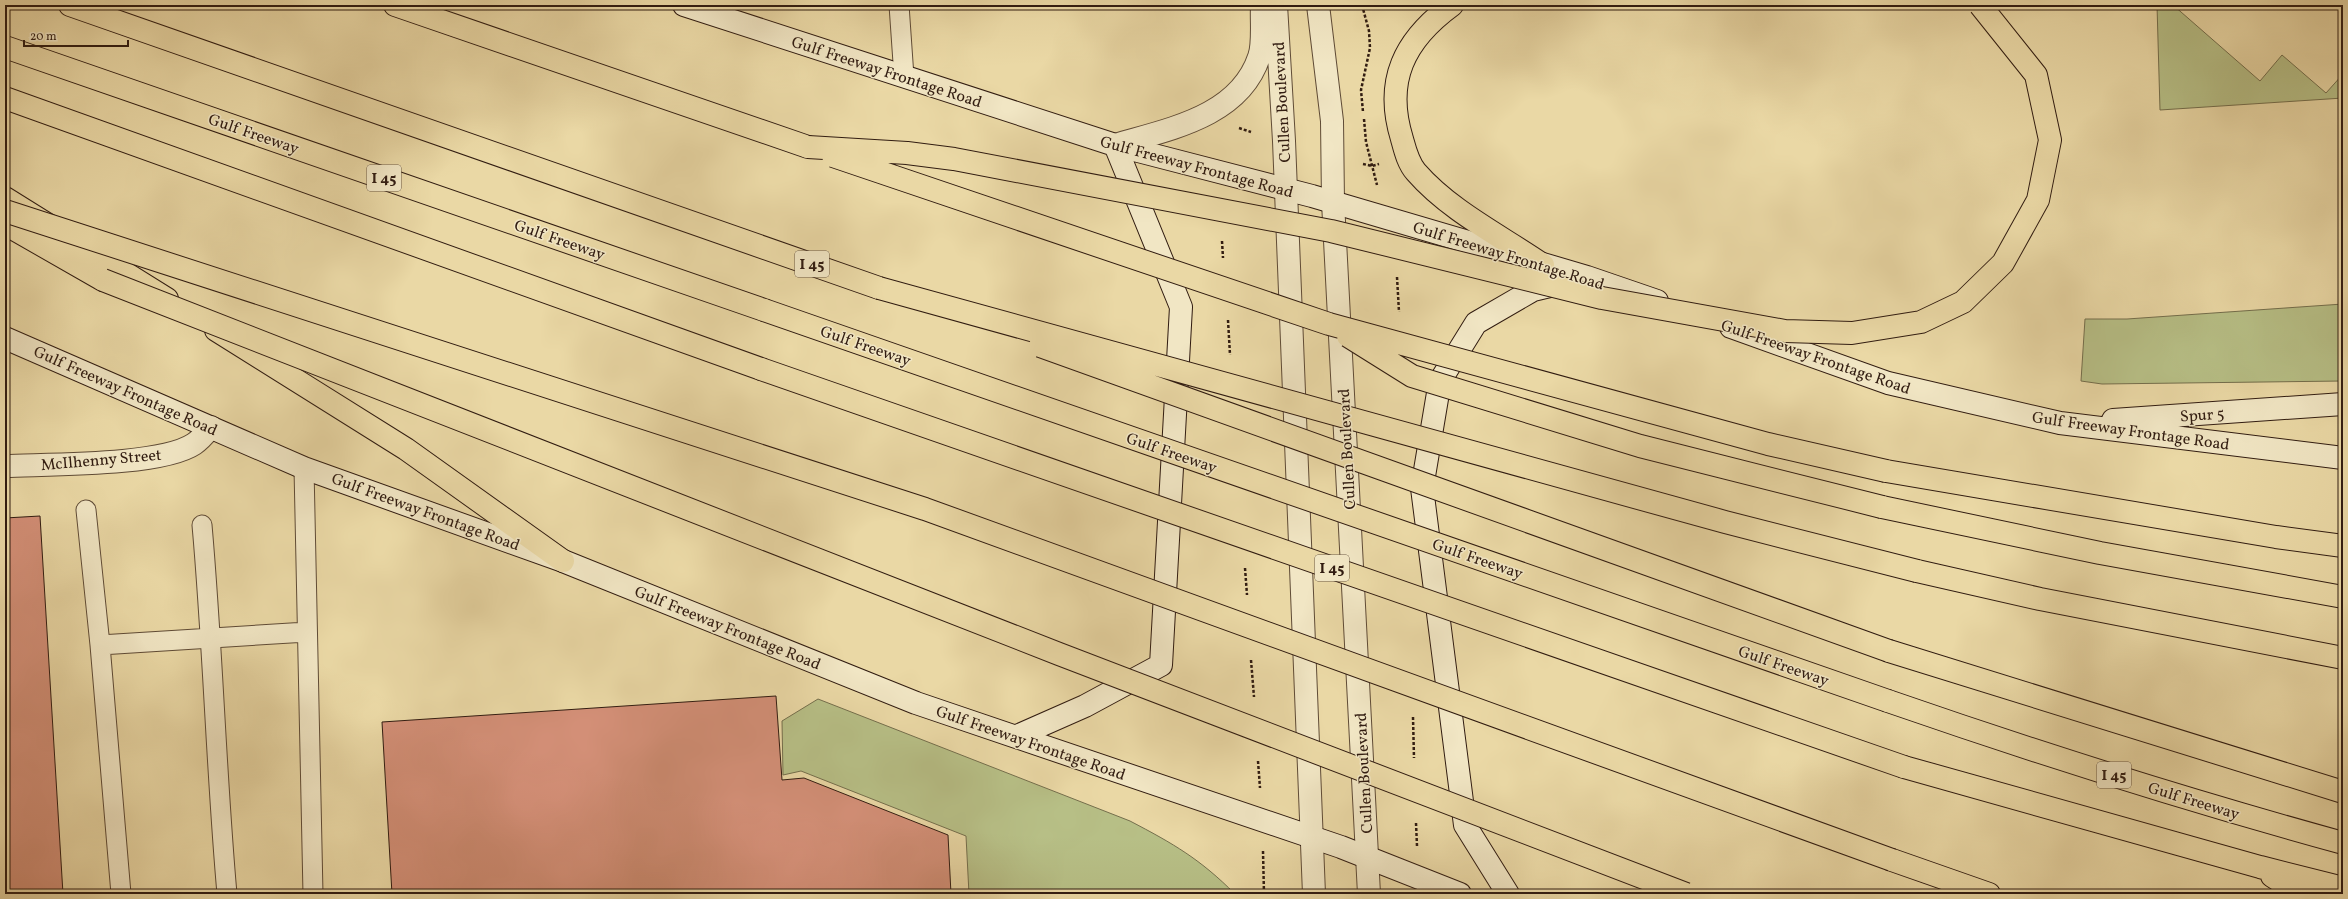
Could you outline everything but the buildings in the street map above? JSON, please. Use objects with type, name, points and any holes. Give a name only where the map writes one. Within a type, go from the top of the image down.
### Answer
[{"type":"highway","name":"I 45","points":[[70,5],[745,240],[1889,651],[2343,792]]},
{"type":"highway","points":[[395,5],[1329,324],[1768,444],[1886,471],[2276,537],[2343,546]]},
{"type":"highway","points":[[1452,5],[1432,21],[1412,43],[1399,70],[1395,94],[1396,118],[1406,154],[1415,171],[1441,196],[1544,265]]},
{"type":"highway","points":[[808,147],[907,153],[954,160],[1331,231],[1602,298],[1785,331],[1852,333],[1921,322],[1963,302],[2003,263],[2038,200],[2050,140],[2036,75],[1980,5]]},
{"type":"highway","name":"Gulf Freeway","points":[[5,47],[1974,731],[2239,815],[2343,843]]},
{"type":"highway","name":"I 45","points":[[5,98],[761,369],[1904,768],[2260,867],[2343,888]]},
{"type":"highway","points":[[5,198],[406,449],[562,561]]},
{"type":"highway","points":[[5,211],[925,509],[1989,894]]},
{"type":"highway","points":[[5,224],[103,280],[1059,654],[1686,894]]},
{"type":"highway","points":[[879,288],[1725,522],[1917,571],[2048,600],[2343,658]]},
{"type":"highway","points":[[1329,324],[1412,376],[1640,446],[1882,507],[2100,553],[2343,597]]},
{"type":"highway","points":[[2260,867],[2300,894]]},
{"type":"main road","name":"Gulf Freeway Frontage Road","points":[[684,5],[1115,145],[1333,202],[1587,277],[1888,383],[2060,423],[2343,458]]},
{"type":"main road","points":[[1017,736],[1085,706],[1161,665],[1180,307],[1115,145],[1176,128],[1220,108],[1246,83],[1260,56],[1262,5]]},
{"type":"main road","name":"Cullen Boulevard","points":[[1276,5],[1286,190],[1314,894]]},
{"type":"main road","name":"Cullen Boulevard","points":[[1318,5],[1332,121],[1333,202],[1369,894]]},
{"type":"main road","points":[[1508,894],[1465,825],[1422,488],[1440,381],[1476,323],[1533,290],[1587,277]]},
{"type":"main road","name":"Gulf Freeway Frontage Road","points":[[5,338],[304,468],[562,561],[916,703],[1017,736],[1312,838],[1460,894]]},
{"type":"main road","name":"Spur 5","points":[[2060,423],[2343,404]]},
{"type":"main road","name":"McIlhenny Street","points":[[5,466],[163,456],[194,445],[211,427]]},
{"type":"lane","points":[[898,5],[904,77]]},
{"type":"lane","points":[[304,468],[313,894]]},
{"type":"lane","points":[[86,510],[100,645],[121,894]]},
{"type":"lane","points":[[202,525],[212,638],[221,830],[227,894]]},
{"type":"lane","points":[[100,645],[308,632]]},
{"type":"path","points":[[1362,5],[1369,31]]},
{"type":"green space","points":[[2157,5],[2173,5],[2260,81],[2282,55],[2326,93],[2343,74],[2343,98],[2160,110]]},
{"type":"green space","points":[[2343,304],[2343,381],[2102,384],[2081,381],[2085,319],[2127,319]]},
{"type":"green space","points":[[818,699],[1130,821],[1186,853],[1210,871],[1235,894],[969,894],[966,836],[801,771],[783,775],[782,721]]}]
